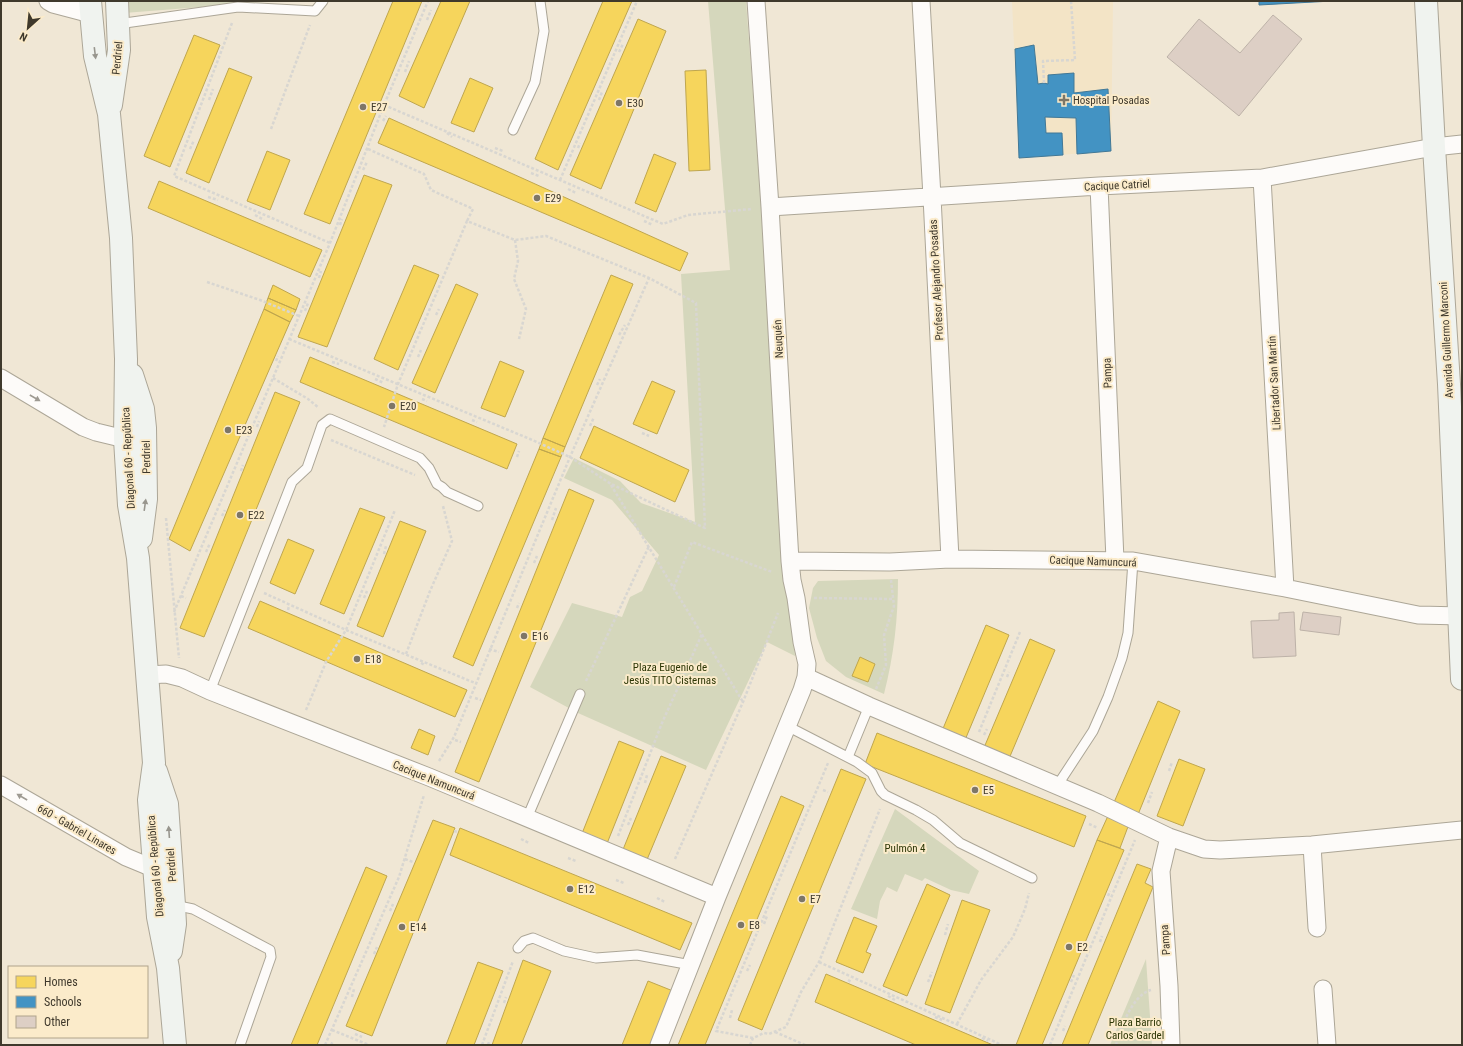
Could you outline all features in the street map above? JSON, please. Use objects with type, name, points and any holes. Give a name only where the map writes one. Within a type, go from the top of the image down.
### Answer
[{"type":"main road","name":"Perdriel","points":[[109,114],[120,50],[117,1]]},
{"type":"main road","name":"Avenida Guillermo Marconi","points":[[1426,1],[1434,147],[1456,384],[1462,679]]},
{"type":"main road","points":[[90,7],[95,56],[109,114],[121,238],[126,358]]},
{"type":"main road","name":"Perdriel","points":[[126,358],[143,409],[145,428],[146,499],[138,558]]},
{"type":"main road","name":"Diagonal 60 - República","points":[[126,358],[125,439],[129,505],[138,558]]},
{"type":"main road","points":[[138,558],[154,763]]},
{"type":"main road","name":"Perdriel","points":[[154,763],[166,804],[174,905],[175,924],[168,968]]},
{"type":"main road","name":"Diagonal 60 - República","points":[[154,763],[149,800],[158,917],[168,968]]},
{"type":"main road","points":[[168,968],[174,1045]]},
{"type":"street","points":[[48,1],[53,4],[90,7]]},
{"type":"street","name":"Neuquén","points":[[756,1],[770,207],[790,561],[802,642],[807,664],[806,677]]},
{"type":"street","name":"Profesor Alejandro Posadas","points":[[920,1],[932,197],[950,559]]},
{"type":"street","name":"Cacique Catriel","points":[[770,207],[1099,186],[1262,178],[1434,147],[1462,144]]},
{"type":"street","name":"Libertador San Martín","points":[[1262,178],[1285,588]]},
{"type":"street","name":"Pampa","points":[[1099,186],[1115,560]]},
{"type":"street","points":[[1,378],[83,427],[96,432],[125,439]]},
{"type":"street","name":"Cacique Namuncurá","points":[[790,561],[890,562],[950,559],[1134,561],[1285,588],[1418,615],[1460,616]]},
{"type":"street","name":"Cacique Namuncurá","points":[[147,675],[166,674],[182,678],[210,691],[429,777],[717,897]]},
{"type":"street","points":[[659,1045],[806,677],[869,706],[1057,786],[1170,837],[1204,850],[1312,845],[1462,830]]},
{"type":"street","name":"660 - Gabriel Linares","points":[[1,785],[126,857],[155,869]]},
{"type":"street","name":"Pampa","points":[[1170,837],[1161,871],[1169,986],[1171,1045]]},
{"type":"street","points":[[1312,845],[1317,928]]},
{"type":"street","points":[[1323,989],[1327,1045]]},
{"type":"lane","points":[[118,24],[238,7],[315,11],[323,1]]},
{"type":"lane","points":[[514,130],[535,82],[544,31],[540,1]]},
{"type":"lane","points":[[210,691],[292,482],[307,468],[322,425],[330,419],[420,458],[429,468],[437,484],[447,492],[478,506]]},
{"type":"lane","points":[[1057,786],[1093,731],[1108,697],[1122,658],[1128,633],[1134,561]]},
{"type":"lane","points":[[527,818],[580,694]]},
{"type":"lane","points":[[848,757],[869,706]]},
{"type":"lane","points":[[787,726],[848,757],[872,773],[881,791],[885,795],[916,810],[932,820],[960,843],[1032,878]]},
{"type":"lane","points":[[174,905],[193,909],[270,950],[271,957],[240,1045]]},
{"type":"lane","points":[[518,948],[524,941],[533,938],[564,951],[596,958],[637,955],[691,965]]},
{"type":"path","points":[[174,612],[330,242],[368,149],[384,105],[428,1]]},
{"type":"path","points":[[560,180],[637,1]]},
{"type":"path","points":[[1044,83],[1043,61],[1074,60],[1071,1]]},
{"type":"path","points":[[238,7],[174,176],[330,242]]},
{"type":"path","points":[[427,20],[431,10]]},
{"type":"path","points":[[271,129],[315,11]]},
{"type":"path","points":[[619,52],[623,44]]},
{"type":"path","points":[[405,72],[408,61]]},
{"type":"path","points":[[209,100],[213,89]]},
{"type":"path","points":[[599,100],[602,92]]},
{"type":"path","points":[[384,105],[663,224],[688,215],[770,207]]},
{"type":"path","points":[[383,121],[386,116]]},
{"type":"path","points":[[447,133],[452,137]]},
{"type":"path","points":[[190,149],[194,140]]},
{"type":"path","points":[[578,148],[580,143]]},
{"type":"path","points":[[495,148],[503,151]]},
{"type":"path","points":[[368,149],[424,174],[431,190],[473,209],[398,384],[388,419]]},
{"type":"path","points":[[363,170],[367,162]]},
{"type":"path","points":[[532,173],[539,176]]},
{"type":"path","points":[[568,189],[576,193]]},
{"type":"path","points":[[208,197],[218,200]]},
{"type":"path","points":[[255,216],[264,220]]},
{"type":"path","points":[[340,225],[342,219]]},
{"type":"path","points":[[289,339],[570,457],[611,484],[705,528],[696,303],[649,278],[546,236],[515,240],[467,221]]},
{"type":"path","points":[[644,221],[653,225]]},
{"type":"path","points":[[515,240],[518,261],[514,279],[526,309],[519,339]]},
{"type":"path","points":[[319,278],[321,271]]},
{"type":"path","points":[[325,1045],[399,877],[429,777],[454,737],[489,649],[570,457],[649,278]]},
{"type":"path","points":[[207,282],[260,300],[299,316]]},
{"type":"path","points":[[304,311],[308,303]]},
{"type":"path","points":[[436,315],[439,309]]},
{"type":"path","points":[[619,335],[625,325]]},
{"type":"path","points":[[418,357],[421,350]]},
{"type":"path","points":[[276,361],[278,356]]},
{"type":"path","points":[[332,362],[339,364]]},
{"type":"path","points":[[273,378],[308,398],[330,419]]},
{"type":"path","points":[[375,379],[384,383]]},
{"type":"path","points":[[597,385],[600,379]]},
{"type":"path","points":[[422,399],[427,401]]},
{"type":"path","points":[[590,426],[594,417]]},
{"type":"path","points":[[472,420],[477,422]]},
{"type":"path","points":[[257,427],[259,421]]},
{"type":"path","points":[[642,433],[649,436]]},
{"type":"path","points":[[319,435],[415,476]]},
{"type":"path","points":[[517,457],[519,451]]},
{"type":"path","points":[[241,471],[243,465]]},
{"type":"path","points":[[611,484],[743,702]]},
{"type":"path","points":[[406,654],[430,591],[452,541],[441,500],[442,487]]},
{"type":"path","points":[[552,520],[556,508]]},
{"type":"path","points":[[222,516],[225,510]]},
{"type":"path","points":[[300,726],[326,662],[346,630],[395,510]]},
{"type":"path","points":[[166,511],[174,612],[182,678]]},
{"type":"path","points":[[668,876],[743,702],[792,580],[692,542],[674,587]]},
{"type":"path","points":[[206,552],[210,543]]},
{"type":"path","points":[[384,554],[386,546]]},
{"type":"path","points":[[580,694],[649,546]]},
{"type":"path","points":[[534,563],[537,556]]},
{"type":"path","points":[[869,706],[886,665],[884,635],[894,606],[890,562]]},
{"type":"path","points":[[250,587],[346,630],[475,683]]},
{"type":"path","points":[[364,598],[367,591]]},
{"type":"path","points":[[181,596],[186,598]]},
{"type":"path","points":[[796,598],[893,599]]},
{"type":"path","points":[[517,608],[519,603]]},
{"type":"path","points":[[288,610],[289,606]]},
{"type":"path","points":[[329,628],[331,624]]},
{"type":"path","points":[[972,749],[1020,632]]},
{"type":"path","points":[[612,854],[662,723],[702,633]]},
{"type":"path","points":[[379,649],[381,644]]},
{"type":"path","points":[[489,649],[499,652]]},
{"type":"path","points":[[421,663],[425,665]]},
{"type":"path","points":[[1007,677],[1009,672]]},
{"type":"path","points":[[476,698],[480,700]]},
{"type":"path","points":[[984,735],[987,729]]},
{"type":"path","points":[[455,740],[461,742]]},
{"type":"path","points":[[834,750],[716,1031],[752,1038],[764,1033],[769,1034],[786,1027],[801,992],[819,962],[885,795]]},
{"type":"path","points":[[1169,771],[1172,762]]},
{"type":"path","points":[[645,783],[647,775]]},
{"type":"path","points":[[823,790],[828,792]]},
{"type":"path","points":[[1148,803],[1152,792]]},
{"type":"path","points":[[628,825],[631,818]]},
{"type":"path","points":[[1089,824],[1098,828]]},
{"type":"path","points":[[1050,1045],[1142,824]]},
{"type":"path","points":[[799,836],[803,827]]},
{"type":"path","points":[[520,839],[529,843]]},
{"type":"path","points":[[568,858],[576,861]]},
{"type":"path","points":[[405,859],[413,862]]},
{"type":"path","points":[[782,878],[784,872]]},
{"type":"path","points":[[957,1024],[981,980],[1013,937],[1025,909],[1032,878]]},
{"type":"path","points":[[616,880],[624,883]]},
{"type":"path","points":[[1108,896],[1110,891]]},
{"type":"path","points":[[657,898],[665,902]]},
{"type":"path","points":[[390,911],[393,904]]},
{"type":"path","points":[[764,924],[767,916]]},
{"type":"path","points":[[945,935],[948,924]]},
{"type":"path","points":[[1100,942],[1102,936]]},
{"type":"path","points":[[374,954],[377,947]]},
{"type":"path","points":[[482,1045],[518,948]]},
{"type":"path","points":[[819,962],[1002,1045]]},
{"type":"path","points":[[747,971],[750,965]]},
{"type":"path","points":[[928,982],[932,972]]},
{"type":"path","points":[[1071,982],[1074,975]]},
{"type":"path","points":[[1116,1045],[1130,1010],[1139,997],[1145,992],[1169,986]]},
{"type":"path","points":[[352,997],[354,989]]},
{"type":"path","points":[[504,1003],[506,996]]},
{"type":"path","points":[[888,996],[895,1000]]},
{"type":"path","points":[[730,1018],[732,1010]]},
{"type":"path","points":[[935,1017],[942,1020]]},
{"type":"path","points":[[1063,1031],[1065,1026]]},
{"type":"path","points":[[332,1030],[369,1045]]},
{"type":"path","points":[[774,1032],[805,1045]]},
{"type":"path","points":[[355,1034],[362,1037]]},
{"type":"path","points":[[750,1045],[752,1038]]},
{"type":"path","points":[[982,1038],[988,1041]]},
{"type":"path","points":[[331,1045],[333,1041]]},
{"type":"shaded area","name":"Hospital Posadas","points":[[1012,1],[1113,1],[1111,151],[1019,158]]},
{"type":"green space","points":[[123,1],[278,1],[124,13]]},
{"type":"green space","points":[[278,1],[316,1],[315,2]]},
{"type":"green space","name":"Plaza Eugenio de Jesús TITO Cisternas","points":[[708,1],[746,1],[795,656],[767,642],[706,770],[578,713],[530,687],[572,603],[622,617],[630,597],[642,591],[659,555],[612,500],[564,478],[574,458],[620,481],[641,503],[695,522],[681,274],[730,270]]},
{"type":"green space","points":[[898,579],[895,637],[884,694],[846,677],[826,661],[817,638],[809,608],[813,588],[818,581]]},
{"type":"green space","name":"Pulmón 4","points":[[895,809],[979,871],[969,894],[951,890],[925,878],[922,881],[905,874],[897,892],[887,887],[880,901],[877,919],[851,909]]},
{"type":"green space","name":"Plaza Barrio Carlos Gardel","points":[[1146,959],[1152,1045],[1110,1045]]},
{"type":"building: Homes","name":"E27","points":[[393,1],[422,1],[330,224],[304,214]]},
{"type":"building: Homes","points":[[441,1],[470,1],[424,108],[399,96]]},
{"type":"building: Homes","points":[[603,1],[632,1],[558,170],[535,159]]},
{"type":"building: Homes","name":"E30","points":[[638,19],[666,31],[601,189],[570,175]]},
{"type":"building: Homes","points":[[194,35],[220,45],[170,167],[144,156]]},
{"type":"building: Homes","points":[[229,68],[252,77],[209,183],[186,173]]},
{"type":"building: Homes","points":[[706,70],[710,170],[689,171],[685,71]]},
{"type":"building: Homes","points":[[470,78],[493,88],[474,132],[451,123]]},
{"type":"building: Homes","name":"E29","points":[[389,118],[688,253],[680,271],[378,143]]},
{"type":"building: Homes","points":[[267,151],[290,160],[270,210],[247,201]]},
{"type":"building: Homes","points":[[654,154],[676,163],[656,212],[635,203]]},
{"type":"building: Homes","points":[[364,175],[392,185],[327,347],[298,337]]},
{"type":"building: Homes","points":[[159,181],[322,250],[310,277],[148,208]]},
{"type":"building: Homes","points":[[414,265],[439,275],[398,370],[374,359]]},
{"type":"building: Homes","points":[[611,275],[633,284],[565,447],[543,438]]},
{"type":"building: Homes","points":[[456,284],[478,294],[435,393],[412,383]]},
{"type":"building: Homes","points":[[273,285],[300,299],[296,310],[268,298]]},
{"type":"building: Homes","points":[[268,298],[296,310],[290,322],[264,309]]},
{"type":"building: Homes","name":"E23","points":[[264,309],[290,322],[190,551],[169,539]]},
{"type":"building: Homes","name":"E20","points":[[310,357],[517,444],[507,469],[300,382]]},
{"type":"building: Homes","points":[[500,361],[524,371],[505,417],[481,408]]},
{"type":"building: Homes","points":[[652,381],[675,391],[657,434],[633,424]]},
{"type":"building: Homes","name":"E22","points":[[275,392],[300,402],[204,637],[180,628]]},
{"type":"building: Homes","points":[[594,426],[689,470],[675,502],[580,458]]},
{"type":"building: Homes","points":[[543,438],[565,447],[561,457],[539,449]]},
{"type":"building: Homes","points":[[539,449],[561,457],[473,666],[453,657]]},
{"type":"building: Homes","name":"E16","points":[[569,489],[594,500],[479,782],[455,772]]},
{"type":"building: Homes","points":[[360,508],[385,517],[344,614],[320,604]]},
{"type":"building: Homes","points":[[400,521],[426,531],[383,637],[357,626]]},
{"type":"building: Homes","points":[[288,539],[314,550],[295,594],[270,583]]},
{"type":"building: Homes","name":"E18","points":[[260,601],[467,690],[455,717],[248,628]]},
{"type":"building: Homes","points":[[986,625],[1009,635],[965,740],[942,731]]},
{"type":"building: Homes","points":[[1030,639],[1055,650],[1008,761],[983,750]]},
{"type":"building: Homes","points":[[860,657],[875,664],[868,682],[852,676]]},
{"type":"building: Homes","points":[[1158,701],[1180,711],[1137,817],[1112,807]]},
{"type":"building: Homes","points":[[419,729],[435,736],[428,755],[411,748]]},
{"type":"building: Homes","name":"E5","points":[[877,733],[1086,816],[1074,847],[865,764]]},
{"type":"building: Homes","points":[[619,741],[644,751],[606,846],[581,836]]},
{"type":"building: Homes","points":[[661,756],[686,766],[646,862],[622,852]]},
{"type":"building: Homes","points":[[1179,759],[1205,769],[1183,826],[1157,816]]},
{"type":"building: Homes","name":"E7","points":[[841,769],[866,779],[762,1030],[738,1020]]},
{"type":"building: Homes","name":"E8","points":[[781,796],[804,806],[705,1045],[678,1045]]},
{"type":"building: Homes","points":[[1112,807],[1129,824],[1120,848],[1097,840]]},
{"type":"building: Homes","name":"E14","points":[[433,820],[455,828],[372,1036],[346,1026]]},
{"type":"building: Homes","name":"E12","points":[[460,828],[692,923],[680,950],[450,855]]},
{"type":"building: Homes","name":"E2","points":[[1097,840],[1124,850],[1042,1045],[1016,1045]]},
{"type":"building: Homes","points":[[1137,864],[1151,869],[1145,883],[1153,887],[1088,1045],[1062,1045]]},
{"type":"building: Homes","points":[[366,867],[387,876],[317,1045],[291,1045]]},
{"type":"building: Homes","points":[[927,884],[950,895],[907,996],[883,986]]},
{"type":"building: Homes","points":[[962,900],[990,910],[950,1013],[925,1004]]},
{"type":"building: Homes","points":[[854,917],[877,926],[866,952],[871,954],[863,973],[836,962]]},
{"type":"building: Homes","points":[[523,960],[551,971],[521,1045],[492,1045]]},
{"type":"building: Homes","points":[[478,962],[503,971],[474,1045],[446,1045]]},
{"type":"building: Homes","points":[[826,974],[993,1045],[916,1045],[815,1002]]},
{"type":"building: Homes","points":[[648,981],[673,991],[650,1045],[622,1045]]},
{"type":"building: Schools","points":[[1259,1],[1332,1],[1259,5]]},
{"type":"building: Schools","points":[[1034,45],[1038,84],[1048,84],[1048,75],[1074,73],[1074,93],[1108,89],[1111,151],[1077,154],[1076,118],[1045,117],[1046,133],[1062,133],[1063,155],[1019,158],[1015,49]]},
{"type":"building: Other","points":[[1273,15],[1302,39],[1239,116],[1167,57],[1199,19],[1240,53]]},
{"type":"building: Other","points":[[1294,612],[1296,656],[1253,658],[1251,621],[1279,620],[1279,613]]},
{"type":"building: Other","points":[[1303,612],[1341,617],[1339,635],[1300,630]]},
{"type":"place","name":"Hospital Posadas","points":[[1064,100]]},
{"type":"place","name":"E30","points":[[619,103]]},
{"type":"place","name":"E27","points":[[363,107]]},
{"type":"place","name":"E29","points":[[537,198]]},
{"type":"place","name":"E20","points":[[392,406]]},
{"type":"place","name":"E23","points":[[228,430]]},
{"type":"place","name":"E22","points":[[240,515]]},
{"type":"place","name":"E16","points":[[524,636]]},
{"type":"place","name":"E18","points":[[357,659]]},
{"type":"place","name":"E5","points":[[975,790]]},
{"type":"place","name":"E12","points":[[570,889]]},
{"type":"place","name":"E7","points":[[802,899]]},
{"type":"place","name":"E8","points":[[741,925]]},
{"type":"place","name":"E14","points":[[402,927]]},
{"type":"place","name":"E2","points":[[1069,947]]}]
